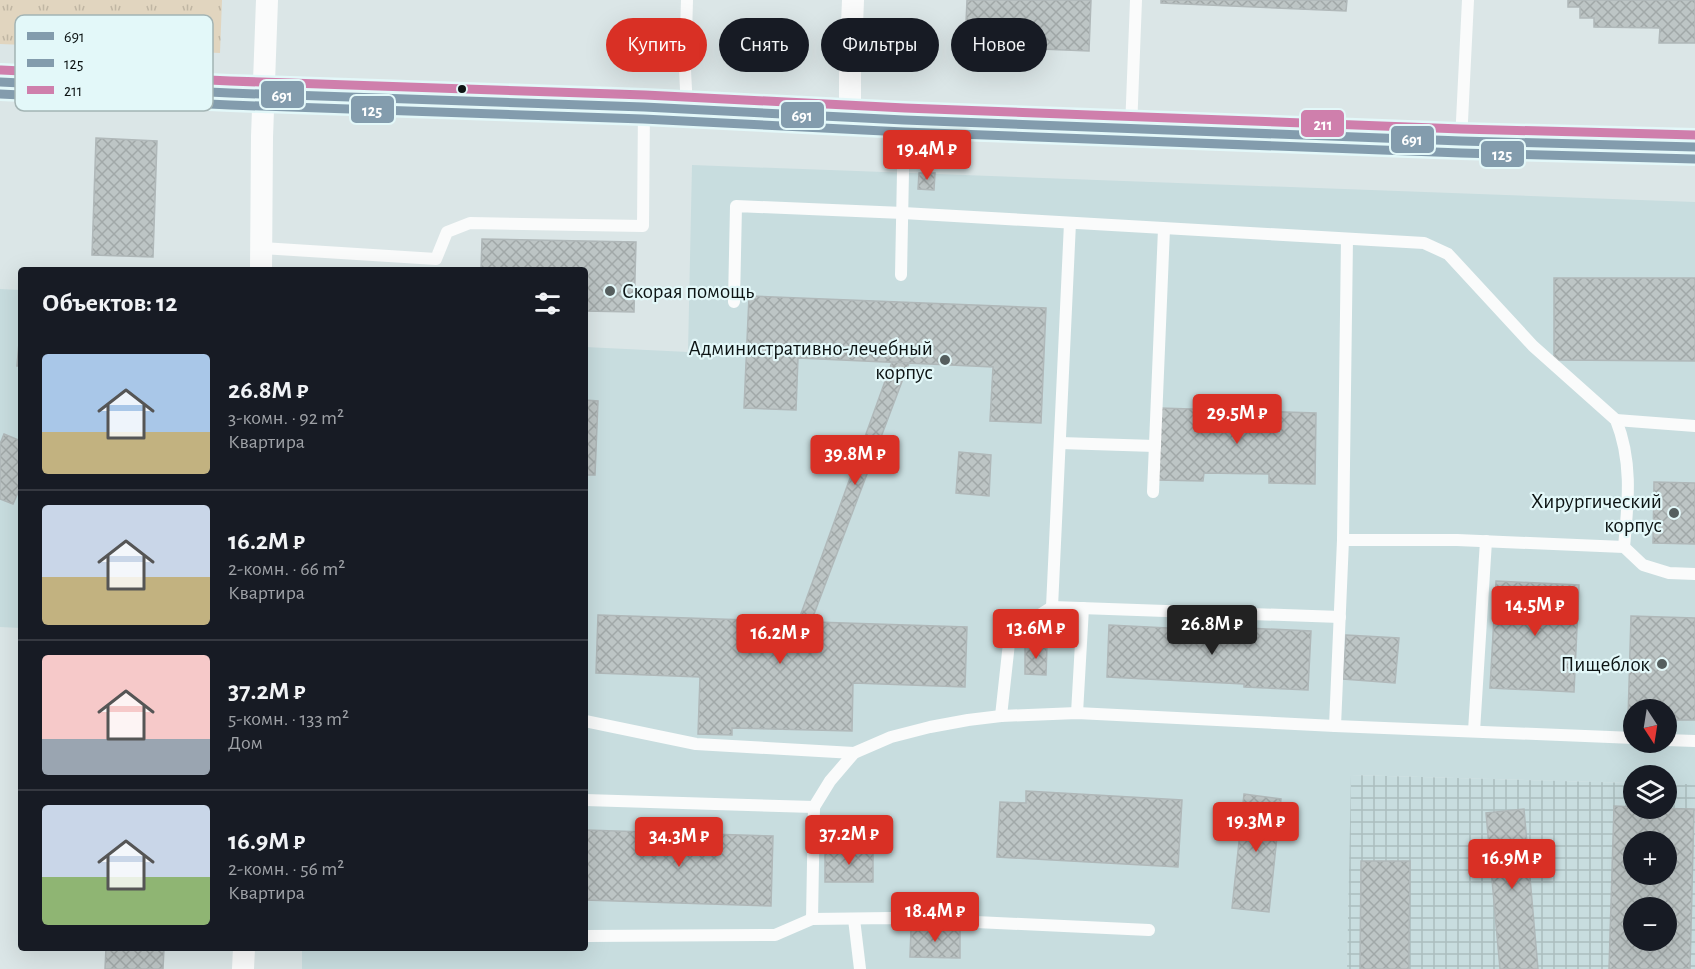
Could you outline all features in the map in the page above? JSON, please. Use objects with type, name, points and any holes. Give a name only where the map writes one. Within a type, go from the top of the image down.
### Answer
[{"type":"street","points":[[262,259],[267,0]]},
{"type":"street","points":[[850,117],[852,0]]},
{"type":"street","points":[[0,82],[15,83]]},
{"type":"street","points":[[213,92],[644,107],[1131,129],[1695,147]]},
{"type":"street","points":[[243,969],[244,951]]},
{"type":"lane","points":[[687,0],[685,70],[687,110]]},
{"type":"lane","points":[[1131,129],[1136,0]]},
{"type":"lane","points":[[1461,141],[1468,0]]},
{"type":"lane","points":[[262,259],[436,259],[447,232],[470,222],[643,226],[644,107]]},
{"type":"lane","points":[[901,275],[904,120]]},
{"type":"lane","points":[[734,302],[736,206],[903,213],[1425,243],[1448,254],[1533,346],[1616,420],[1621,432],[1629,492],[1624,547]]},
{"type":"lane","points":[[1052,607],[1070,223]]},
{"type":"lane","points":[[1153,492],[1164,229]]},
{"type":"lane","points":[[1335,726],[1343,540],[1347,239]]},
{"type":"lane","points":[[1616,420],[1695,426]]},
{"type":"lane","points":[[1060,442],[1155,446]]},
{"type":"lane","points":[[1343,540],[1486,541],[1624,547],[1643,565],[1669,573],[1695,574]]},
{"type":"lane","points":[[1474,731],[1486,541]]},
{"type":"lane","points":[[1001,716],[1010,634],[1052,607],[1340,617]]},
{"type":"lane","points":[[1077,713],[1083,608]]},
{"type":"lane","points":[[588,722],[696,744],[854,753],[891,737],[968,720],[1001,716],[1077,713],[1623,738]]},
{"type":"lane","points":[[1677,740],[1695,741]]},
{"type":"lane","points":[[812,919],[814,807],[831,781],[854,753]]},
{"type":"lane","points":[[588,800],[814,807]]},
{"type":"lane","points":[[588,936],[775,935],[812,919],[891,918],[1149,930]]},
{"type":"lane","points":[[854,919],[860,969]]},
{"type":"shaded area","points":[[692,165],[1695,202],[1695,784],[1677,784],[1677,765],[1623,765],[1623,783],[1352,775],[1347,969],[302,969],[302,951],[588,951],[588,347],[688,352]]},
{"type":"shaded area","points":[[0,289],[18,290],[18,628],[0,627]]},
{"type":"shaded area","points":[[1351,775],[1623,783],[1623,819],[1677,819],[1677,784],[1695,784],[1695,969],[1347,969]]},
{"type":"green space","points":[[0,0],[222,0],[220,53],[213,53],[213,15],[15,15],[15,45],[0,44]]},
{"type":"building","points":[[967,0],[1091,0],[1089,51],[1047,49],[1047,18],[966,18]]},
{"type":"building","points":[[1161,0],[1347,0],[1346,11],[1161,3]]},
{"type":"building","points":[[1568,0],[1695,0],[1695,43],[1659,43],[1660,28],[1594,27],[1594,18],[1580,18],[1580,7],[1568,7]]},
{"type":"building","points":[[96,138],[157,141],[153,257],[92,255]]},
{"type":"building","points":[[919,173],[935,173],[934,190],[918,189]]},
{"type":"building","name":"Скорая помощь","points":[[482,239],[636,242],[634,312],[588,311],[588,267],[481,267]]},
{"type":"building","points":[[1554,278],[1695,278],[1695,361],[1554,360]]},
{"type":"building","name":"Административно-лечебный корпус","points":[[749,296],[1046,308],[1041,423],[990,421],[993,367],[798,358],[796,410],[744,408]]},
{"type":"building","points":[[892,362],[909,363],[811,622],[798,622]]},
{"type":"building","points":[[588,400],[598,401],[595,475],[588,475]]},
{"type":"building","points":[[1159,408],[1316,413],[1315,484],[1269,483],[1269,474],[1204,473],[1203,481],[1157,480]]},
{"type":"building","points":[[4,434],[18,440],[18,493],[13,504],[0,499],[0,444]]},
{"type":"building","points":[[959,452],[991,455],[989,496],[956,493]]},
{"type":"building","name":"Хирургический корпус","points":[[1654,482],[1695,483],[1695,544],[1653,543]]},
{"type":"building","points":[[1496,581],[1579,585],[1574,692],[1490,688]]},
{"type":"building","points":[[598,615],[967,627],[965,687],[853,683],[852,731],[732,728],[732,735],[698,734],[700,677],[596,673]]},
{"type":"building","name":"Пищеблок","points":[[1631,616],[1695,618],[1695,720],[1677,720],[1677,699],[1629,699]]},
{"type":"building","points":[[1109,625],[1247,632],[1247,628],[1311,631],[1308,690],[1244,687],[1244,684],[1107,677]]},
{"type":"building","points":[[1346,635],[1399,638],[1395,683],[1343,679]]},
{"type":"building","points":[[1025,645],[1047,645],[1046,675],[1025,674]]},
{"type":"building","points":[[1026,791],[1182,800],[1178,867],[997,857],[1000,802],[1026,803]]},
{"type":"building","points":[[1244,794],[1281,799],[1269,912],[1232,908]]},
{"type":"building","points":[[1614,806],[1623,806],[1623,819],[1677,819],[1677,809],[1694,809],[1690,969],[1609,969]]},
{"type":"building","points":[[1524,809],[1538,969],[1500,969],[1486,813]]},
{"type":"building","points":[[588,830],[773,836],[771,906],[588,900]]},
{"type":"building","points":[[825,849],[873,850],[873,882],[825,882]]},
{"type":"building","points":[[1361,861],[1410,861],[1409,969],[1360,969]]},
{"type":"building","points":[[911,929],[960,929],[960,958],[910,957]]},
{"type":"building","points":[[106,951],[164,951],[163,969],[105,969]]},
{"type":"transit line","name":"211","points":[[1,70],[15,71]]},
{"type":"transit line","name":"211","points":[[213,80],[645,95],[905,108],[1461,129],[1695,135]]},
{"type":"transit line","name":"691","points":[[0,82],[15,83]]},
{"type":"transit line","name":"691","points":[[213,92],[644,107],[904,120],[1461,141],[1695,147]]},
{"type":"transit line","name":"125","points":[[0,94],[15,95]]},
{"type":"transit line","name":"125","points":[[213,104],[643,119],[904,132],[1461,153],[1695,159]]},
{"type":"place","name":"Скорая помощь","points":[[610,291]]},
{"type":"place","name":"Административно-лечебный корпус","points":[[945,360]]},
{"type":"place","name":"Хирургический корпус","points":[[1674,513]]},
{"type":"place","name":"Пищеблок","points":[[1662,664]]}]
